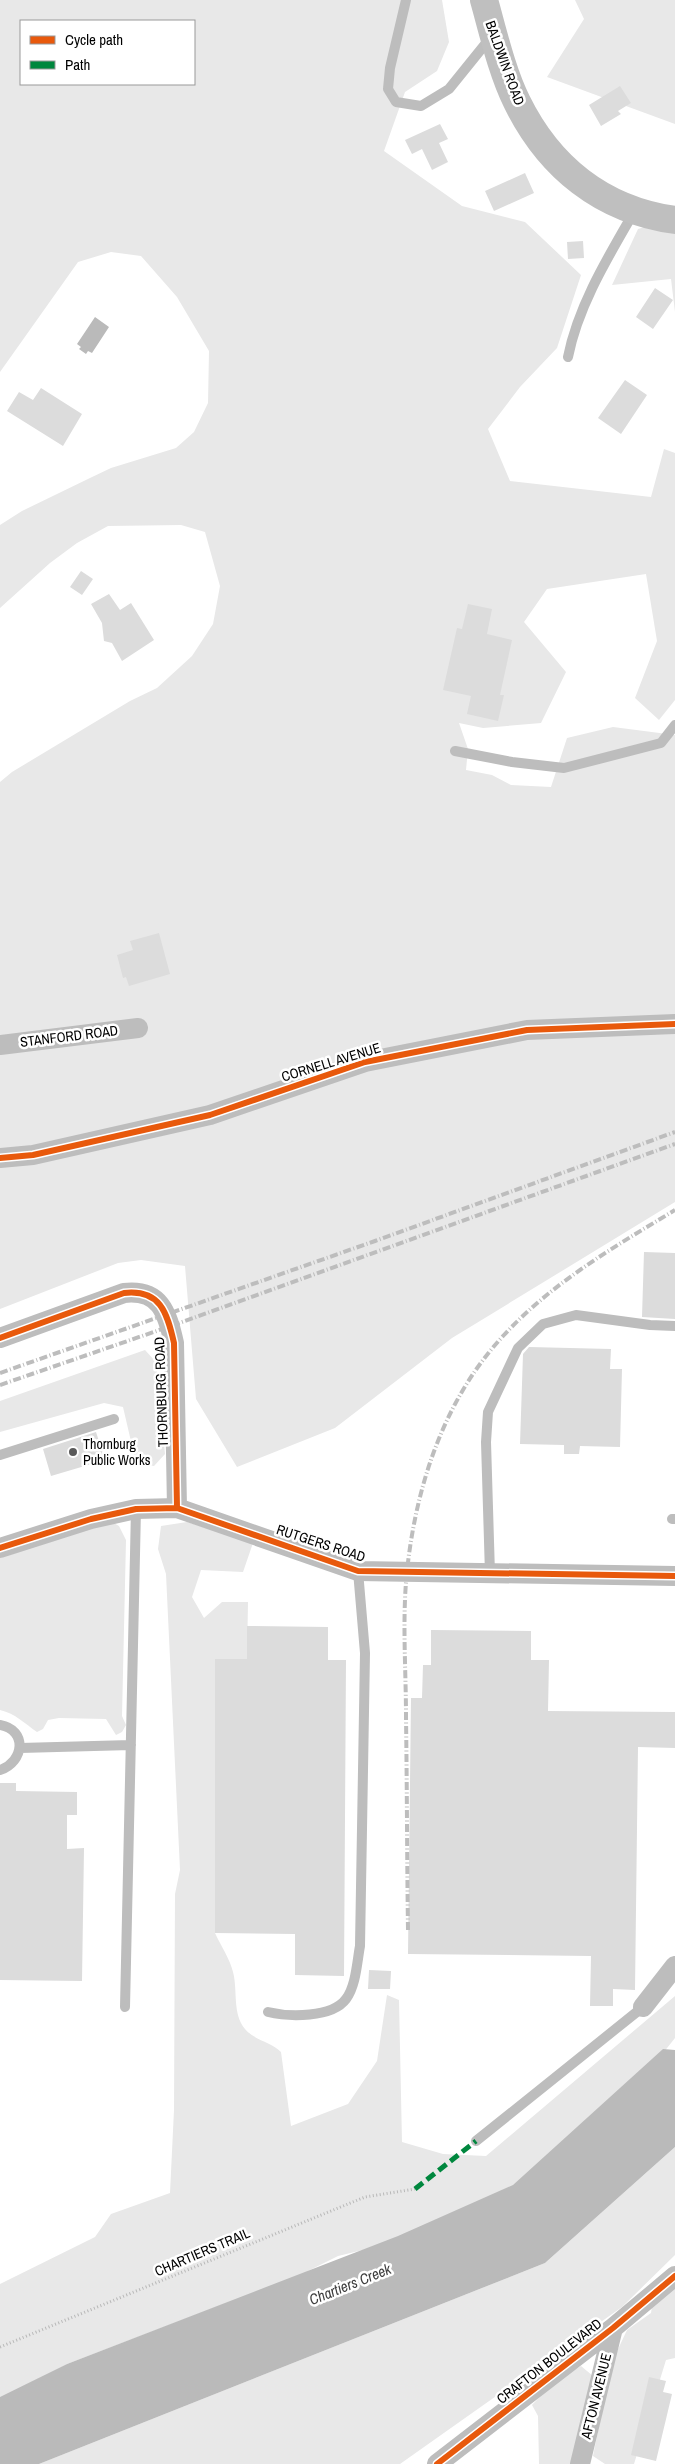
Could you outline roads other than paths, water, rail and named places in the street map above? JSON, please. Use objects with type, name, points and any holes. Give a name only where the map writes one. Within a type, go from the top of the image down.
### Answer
[{"type":"street","name":"BALDWIN ROAD","points":[[484,0],[493,34],[516,101],[542,144],[567,172],[595,192],[634,211],[675,220]]},
{"type":"street","name":"CORNELL AVENUE","points":[[0,1158],[33,1154],[210,1115],[365,1062],[527,1030],[675,1024]]},
{"type":"street","name":"STANFORD ROAD","points":[[0,1045],[138,1028]]},
{"type":"street","name":"THORNBURG ROAD","points":[[0,1338],[124,1293],[137,1291],[151,1295],[160,1304],[170,1326],[174,1343],[177,1508]]},
{"type":"street","name":"RUTGERS ROAD","points":[[0,1548],[91,1519],[136,1509],[177,1508],[358,1571],[675,1576]]},
{"type":"street","points":[[643,2007],[675,1966]]},
{"type":"street","name":"CRAFTON BOULEVARD","points":[[437,2464],[613,2328],[675,2276]]},
{"type":"street","name":"AFTON AVENUE","points":[[580,2464],[613,2328]]},
{"type":"lane","points":[[406,0],[390,68],[388,89],[396,102],[421,106],[449,89],[493,34]]},
{"type":"lane","points":[[568,357],[572,337],[605,262],[634,211]]},
{"type":"lane","points":[[455,752],[512,762],[564,768],[661,743],[675,726]]},
{"type":"lane","points":[[490,1574],[486,1442],[488,1412],[518,1348],[543,1324],[576,1315],[650,1325],[675,1326]]},
{"type":"lane","points":[[0,1455],[114,1419]]},
{"type":"lane","points":[[126,2007],[136,1509]]},
{"type":"lane","points":[[268,2012],[281,2015],[310,2015],[328,2011],[346,2000],[354,1979],[360,1946],[365,1653],[358,1571]]},
{"type":"lane","points":[[0,1725],[16,1734],[20,1748],[14,1763],[0,1770]]},
{"type":"lane","points":[[20,1748],[131,1745]]},
{"type":"lane","points":[[476,2141],[643,2007]]},
{"type":"water","points":[[95,317],[109,327],[92,353],[88,351],[86,354],[79,349],[81,347],[77,344]]},
{"type":"water","name":"Chartiers Creek","points":[[663,2049],[675,2050],[675,2147],[545,2263],[39,2464],[0,2464],[0,2397],[67,2364],[398,2236],[513,2185]]},
{"type":"railway","points":[[0,1373],[375,1241],[675,1132]]},
{"type":"railway","points":[[0,1385],[171,1326],[675,1144]]},
{"type":"railway","points":[[408,1930],[404,1626],[407,1571],[418,1507],[436,1445],[449,1415],[483,1360],[523,1316],[585,1266],[675,1210]]},
{"type":"place","name":"Thornburg Public Works","points":[[73,1452]]}]
